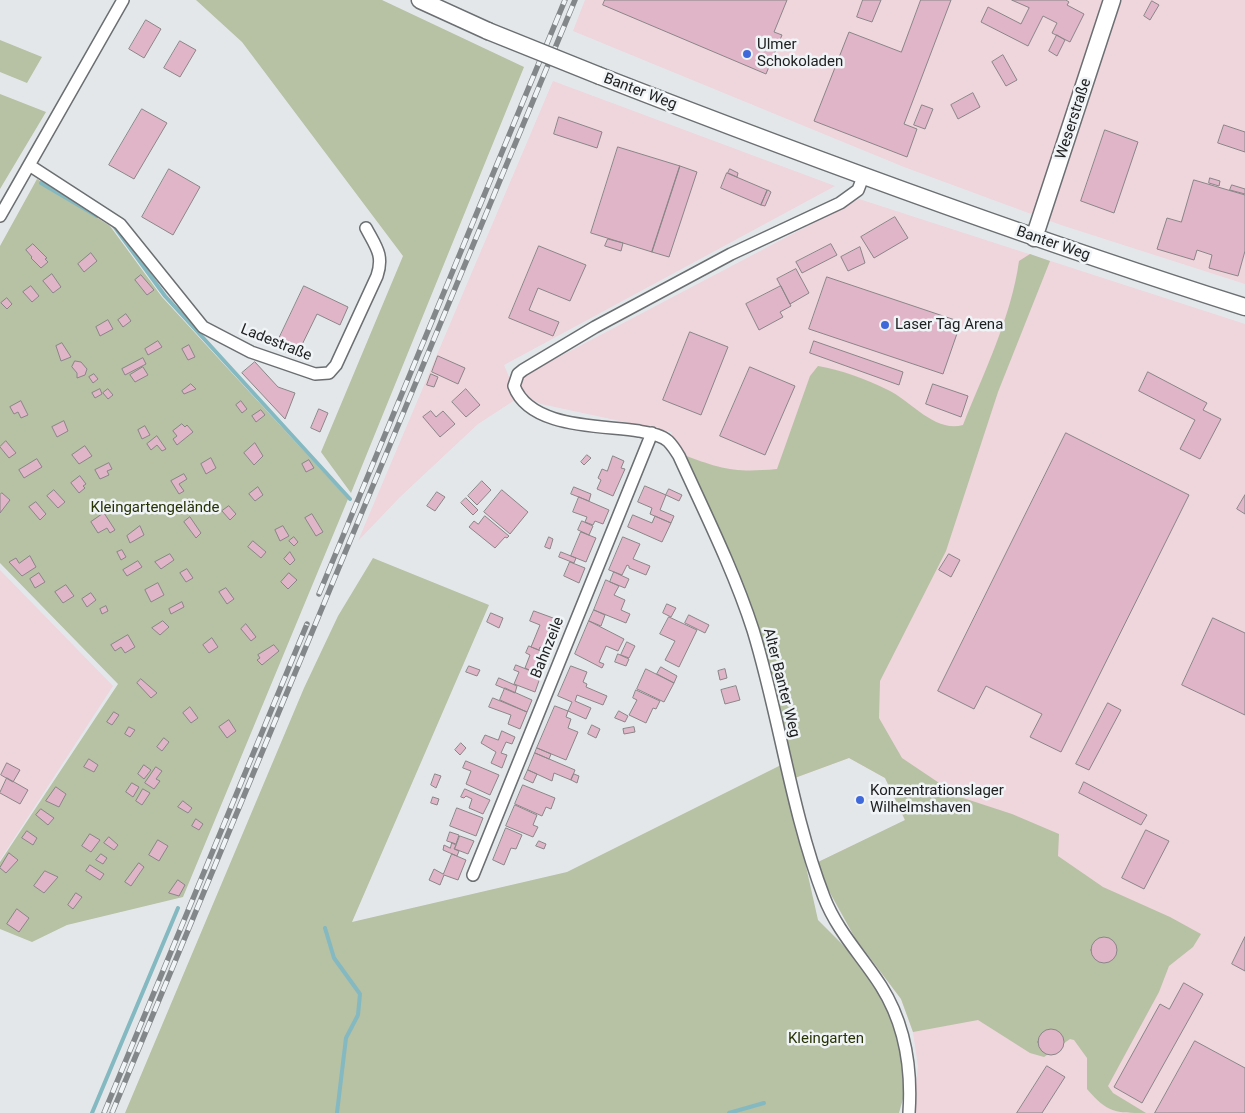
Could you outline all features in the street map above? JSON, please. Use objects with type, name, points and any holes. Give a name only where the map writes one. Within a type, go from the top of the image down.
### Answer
[{"type":"street","points":[[0,216],[123,0]]},
{"type":"street","name":"Banter Weg","points":[[420,0],[488,31],[600,76],[863,177],[1034,238],[1245,307]]},
{"type":"street","name":"Weserstraße","points":[[1034,238],[1112,0]]},
{"type":"street","name":"Ladestraße","points":[[29,165],[120,224],[204,327],[251,352],[322,376],[330,373],[336,365],[381,264],[380,252],[366,228]]},
{"type":"street","name":"Alter Banter Weg","points":[[863,177],[858,190],[840,203],[731,254],[595,327],[523,370],[515,379],[517,394],[523,403],[540,413],[580,424],[652,433],[667,441],[679,456],[745,608],[767,680],[797,810],[825,898],[847,939],[893,1006],[906,1047],[909,1113]]},
{"type":"street","name":"Bahnzeile","points":[[473,874],[652,433]]},
{"type":"shaded area","points":[[585,0],[1245,0],[1245,284],[1061,225],[904,167],[573,31]]},
{"type":"shaded area","points":[[553,81],[835,186],[504,365],[518,398],[478,424],[400,497],[358,541]]},
{"type":"shaded area","points":[[859,199],[1245,324],[1245,1113],[913,1113],[918,1066],[913,1032],[901,999],[855,938],[824,882],[816,863],[905,821],[885,778],[849,758],[792,779],[753,615],[671,432],[541,404],[523,395],[517,379]]},
{"type":"shaded area","points":[[0,570],[113,686],[0,860]]},
{"type":"green space","points":[[196,0],[382,0],[524,67],[351,493],[321,452],[403,256],[242,42]]},
{"type":"green space","points":[[0,40],[42,57],[27,83],[0,72]]},
{"type":"green space","points":[[0,94],[46,112],[0,189]]},
{"type":"green space","name":"Kleingartengelände","points":[[37,179],[110,226],[162,297],[348,499],[183,897],[67,925],[32,942],[0,929],[0,862],[118,684],[0,563],[0,246]]},
{"type":"green space","points":[[1030,254],[1050,261],[998,392],[946,551],[880,681],[879,718],[902,758],[960,797],[1012,814],[1059,834],[1058,856],[1103,887],[1170,917],[1201,934],[1193,947],[1169,966],[1159,992],[1108,1086],[1113,1093],[1146,1113],[1119,1112],[1107,1107],[1094,1097],[1087,1089],[1087,1058],[1074,1040],[1070,1039],[1044,1057],[1030,1053],[978,1020],[913,1032],[901,999],[855,938],[824,882],[816,863],[905,820],[885,778],[849,758],[792,779],[753,615],[681,454],[728,469],[777,469],[810,376],[818,366],[845,372],[880,386],[897,395],[933,420],[953,426],[963,425],[1003,324],[1010,303],[1019,261]]},
{"type":"green space","name":"Kleingarten","points":[[373,558],[489,605],[352,922],[567,872],[783,764],[818,920],[856,958],[888,1005],[904,1046],[906,1088],[899,1113],[125,1113],[304,688],[338,616]]},
{"type":"building","name":"Ulmer Schokoladen","points":[[605,0],[787,0],[774,32],[782,35],[766,74],[603,5]]},
{"type":"building","points":[[863,0],[881,0],[872,22],[857,17]]},
{"type":"building","points":[[921,0],[951,0],[904,124],[917,129],[907,157],[814,121],[849,32],[901,52]]},
{"type":"building","points":[[1012,0],[1066,0],[1069,2],[1067,5],[1084,14],[1070,42],[1052,33],[1057,23],[1043,16],[1028,46],[981,22],[988,7],[1021,24],[1029,8]]},
{"type":"building","points":[[1152,1],[1159,5],[1150,20],[1144,16]]},
{"type":"building","points":[[146,20],[161,29],[144,58],[129,49]]},
{"type":"building","points":[[1057,35],[1065,40],[1057,56],[1049,51]]},
{"type":"building","points":[[180,41],[196,50],[180,77],[164,68]]},
{"type":"building","points":[[1003,55],[1017,80],[1006,86],[992,62]]},
{"type":"building","points":[[973,93],[980,107],[958,119],[951,105]]},
{"type":"building","points":[[922,105],[933,109],[925,129],[914,125]]},
{"type":"building","points":[[142,109],[167,123],[134,179],[109,165]]},
{"type":"building","points":[[559,117],[602,132],[597,148],[554,134]]},
{"type":"building","points":[[1224,125],[1245,132],[1245,152],[1218,143]]},
{"type":"building","points":[[1105,130],[1138,142],[1114,213],[1081,201]]},
{"type":"building","points":[[618,147],[680,166],[652,252],[591,233]]},
{"type":"building","points":[[680,166],[697,172],[669,257],[652,252]]},
{"type":"building","points":[[169,169],[200,187],[173,235],[142,217]]},
{"type":"building","points":[[730,169],[738,173],[737,177],[728,173]]},
{"type":"building","points":[[727,173],[767,190],[761,205],[721,188]]},
{"type":"building","points":[[1210,178],[1220,181],[1219,186],[1209,183]]},
{"type":"building","points":[[1194,180],[1245,195],[1245,251],[1238,276],[1209,268],[1212,255],[1197,250],[1194,260],[1157,249],[1167,218],[1181,222]]},
{"type":"building","points":[[1232,185],[1245,189],[1245,194],[1230,190]]},
{"type":"building","points":[[768,190],[771,192],[765,206],[761,205]]},
{"type":"building","points":[[895,217],[908,238],[874,258],[861,237]]},
{"type":"building","points":[[608,239],[623,243],[621,251],[605,246]]},
{"type":"building","points":[[33,244],[47,258],[45,259],[48,262],[41,268],[26,250]]},
{"type":"building","points":[[831,244],[837,255],[802,273],[796,262]]},
{"type":"building","points":[[539,246],[586,265],[570,301],[538,288],[529,310],[559,322],[553,336],[509,318]]},
{"type":"building","points":[[860,247],[865,263],[848,271],[841,257]]},
{"type":"building","points":[[91,253],[97,261],[84,272],[78,264]]},
{"type":"building","points":[[796,269],[809,293],[790,304],[777,279]]},
{"type":"building","points":[[52,274],[61,287],[53,293],[43,281]]},
{"type":"building","points":[[141,275],[154,290],[147,295],[135,280]]},
{"type":"building","name":"Laser Tag Arena","points":[[827,277],[961,322],[943,374],[809,329]]},
{"type":"building","points":[[31,286],[39,296],[32,302],[23,292]]},
{"type":"building","points":[[304,286],[348,307],[340,325],[317,314],[296,357],[275,347]]},
{"type":"building","points":[[781,286],[791,306],[780,312],[783,317],[759,330],[746,304]]},
{"type":"building","points":[[7,298],[12,304],[7,309],[1,303]]},
{"type":"building","points":[[126,314],[131,321],[123,327],[118,320]]},
{"type":"building","points":[[108,320],[113,329],[100,336],[96,327]]},
{"type":"building","points":[[690,332],[728,347],[701,415],[663,400]]},
{"type":"building","points":[[158,341],[162,347],[148,355],[145,349]]},
{"type":"building","points":[[814,341],[903,372],[899,385],[810,353]]},
{"type":"building","points":[[62,343],[71,357],[61,361],[56,346]]},
{"type":"building","points":[[189,345],[195,357],[188,360],[182,349]]},
{"type":"building","points":[[438,356],[465,368],[458,384],[432,372]]},
{"type":"building","points":[[143,358],[146,364],[125,375],[122,369]]},
{"type":"building","points":[[75,361],[81,362],[87,369],[85,375],[77,378],[77,373],[72,367]]},
{"type":"building","points":[[255,362],[278,387],[295,393],[285,419],[242,373]]},
{"type":"building","points":[[143,367],[148,375],[135,382],[130,375]]},
{"type":"building","points":[[750,367],[795,386],[765,455],[720,436]]},
{"type":"building","points":[[1148,372],[1207,403],[1203,410],[1221,419],[1200,459],[1180,449],[1195,420],[1139,391]]},
{"type":"building","points":[[94,374],[98,379],[93,383],[89,377]]},
{"type":"building","points":[[431,374],[438,377],[434,387],[427,385]]},
{"type":"building","points":[[191,384],[196,389],[184,394],[182,391]]},
{"type":"building","points":[[933,384],[968,396],[961,417],[926,404]]},
{"type":"building","points":[[100,389],[102,394],[95,398],[92,393]]},
{"type":"building","points":[[108,389],[113,395],[108,399],[103,393]]},
{"type":"building","points":[[466,389],[480,405],[466,417],[452,402]]},
{"type":"building","points":[[21,401],[28,415],[21,418],[18,412],[14,414],[10,407]]},
{"type":"building","points":[[241,401],[247,409],[242,413],[236,405]]},
{"type":"building","points":[[319,409],[328,413],[320,432],[311,428]]},
{"type":"building","points":[[261,410],[265,415],[256,422],[252,416]]},
{"type":"building","points":[[431,411],[436,417],[443,411],[455,424],[440,437],[423,417]]},
{"type":"building","points":[[64,421],[68,431],[57,437],[52,427]]},
{"type":"building","points":[[182,424],[185,427],[187,425],[193,432],[177,445],[173,439],[177,436],[173,431]]},
{"type":"building","points":[[145,426],[150,435],[142,439],[138,430]]},
{"type":"building","points":[[1066,433],[1189,495],[1061,752],[1030,737],[1042,714],[986,686],[974,709],[938,691]]},
{"type":"building","points":[[157,436],[166,449],[162,451],[157,445],[151,450],[147,444]]},
{"type":"building","points":[[6,441],[16,453],[9,458],[0,447]]},
{"type":"building","points":[[255,443],[263,456],[254,465],[244,453]]},
{"type":"building","points":[[85,446],[92,456],[79,464],[72,455]]},
{"type":"building","points":[[587,455],[591,458],[584,465],[581,462]]},
{"type":"building","points":[[613,456],[624,461],[621,468],[625,469],[613,496],[597,489],[601,480],[598,478],[602,469],[607,471]]},
{"type":"building","points":[[211,458],[216,468],[206,474],[201,464]]},
{"type":"building","points":[[37,459],[42,467],[24,478],[19,470]]},
{"type":"building","points":[[309,460],[314,468],[306,472],[302,464]]},
{"type":"building","points":[[109,463],[112,469],[107,471],[109,475],[100,479],[95,470]]},
{"type":"building","points":[[184,474],[187,479],[179,484],[184,491],[179,494],[171,481]]},
{"type":"building","points":[[80,476],[86,484],[83,486],[85,488],[79,493],[71,483]]},
{"type":"building","points":[[482,481],[491,490],[477,505],[468,496]]},
{"type":"building","points":[[645,486],[666,495],[660,510],[674,516],[671,523],[650,514],[652,508],[638,502]]},
{"type":"building","points":[[258,487],[263,495],[255,501],[249,494]]},
{"type":"building","points":[[574,487],[591,494],[589,501],[571,494]]},
{"type":"building","points":[[669,489],[682,495],[679,501],[666,495]]},
{"type":"building","points":[[54,490],[65,502],[58,508],[47,496]]},
{"type":"building","points":[[502,490],[528,512],[510,534],[484,512]]},
{"type":"building","points":[[437,492],[445,497],[435,511],[427,506]]},
{"type":"building","points":[[2,493],[10,500],[0,513],[0,495]]},
{"type":"building","points":[[1245,495],[1245,514],[1237,509]]},
{"type":"building","points":[[579,497],[609,510],[603,524],[595,521],[593,525],[585,522],[587,517],[573,512]]},
{"type":"building","points":[[466,498],[478,510],[473,515],[461,503]]},
{"type":"building","points":[[36,502],[46,514],[40,520],[29,507]]},
{"type":"building","points":[[229,506],[236,514],[230,520],[222,511]]},
{"type":"building","points":[[104,513],[115,530],[110,533],[107,528],[98,533],[91,522]]},
{"type":"building","points":[[312,514],[323,532],[316,536],[305,518]]},
{"type":"building","points":[[633,515],[652,523],[655,516],[671,523],[662,542],[628,527]]},
{"type":"building","points":[[485,516],[509,536],[505,537],[495,548],[469,527],[474,521],[478,524]]},
{"type":"building","points":[[190,517],[201,533],[196,538],[184,522]]},
{"type":"building","points":[[582,521],[593,526],[589,535],[578,530]]},
{"type":"building","points":[[140,526],[144,535],[130,543],[127,536]]},
{"type":"building","points":[[283,526],[289,536],[280,541],[275,530]]},
{"type":"building","points":[[581,532],[596,538],[586,562],[571,556]]},
{"type":"building","points":[[294,537],[298,542],[294,546],[289,541]]},
{"type":"building","points":[[549,537],[553,539],[550,549],[545,547]]},
{"type":"building","points":[[623,537],[640,544],[633,559],[650,566],[646,575],[629,568],[627,565],[622,575],[609,570]]},
{"type":"building","points":[[253,541],[266,552],[261,558],[248,547]]},
{"type":"building","points":[[122,550],[126,557],[121,560],[117,552]]},
{"type":"building","points":[[290,552],[295,560],[290,565],[284,559]]},
{"type":"building","points":[[561,552],[576,558],[574,563],[559,557]]},
{"type":"building","points":[[170,554],[174,560],[161,569],[155,562]]},
{"type":"building","points":[[949,554],[960,560],[951,577],[939,570]]},
{"type":"building","points":[[30,556],[36,567],[22,576],[9,562],[16,558],[19,563]]},
{"type":"building","points":[[138,561],[142,567],[127,576],[123,570]]},
{"type":"building","points":[[570,562],[585,568],[579,583],[564,576]]},
{"type":"building","points":[[187,569],[193,578],[186,582],[180,573]]},
{"type":"building","points":[[614,572],[629,579],[625,588],[610,582]]},
{"type":"building","points":[[39,573],[45,582],[35,588],[30,579]]},
{"type":"building","points":[[289,573],[297,580],[288,589],[281,582]]},
{"type":"building","points":[[606,580],[619,586],[614,595],[625,600],[621,610],[630,614],[626,623],[594,610]]},
{"type":"building","points":[[158,583],[164,595],[151,602],[145,590]]},
{"type":"building","points":[[66,585],[74,596],[63,603],[55,592]]},
{"type":"building","points":[[226,588],[234,599],[227,604],[219,592]]},
{"type":"building","points":[[91,593],[96,600],[87,607],[82,599]]},
{"type":"building","points":[[182,602],[184,607],[171,614],[169,609]]},
{"type":"building","points":[[667,604],[676,608],[671,617],[663,613]]},
{"type":"building","points":[[106,606],[108,611],[102,614],[100,609]]},
{"type":"building","points":[[594,610],[605,615],[601,626],[589,621]]},
{"type":"building","points":[[534,611],[564,622],[552,652],[540,647],[539,650],[531,647],[540,625],[530,621]]},
{"type":"building","points":[[491,613],[503,618],[499,628],[487,622]]},
{"type":"building","points":[[689,615],[709,625],[705,633],[685,623]]},
{"type":"building","points":[[669,617],[697,630],[679,667],[665,660],[675,641],[660,634]]},
{"type":"building","points":[[1213,618],[1245,633],[1245,715],[1182,685]]},
{"type":"building","points":[[163,621],[169,627],[160,635],[152,628]]},
{"type":"building","points":[[589,621],[624,639],[618,651],[606,646],[599,662],[604,664],[602,668],[575,654]]},
{"type":"building","points":[[246,624],[256,637],[251,641],[241,629]]},
{"type":"building","points":[[128,635],[135,647],[125,653],[121,647],[115,651],[111,645]]},
{"type":"building","points":[[212,638],[218,647],[209,653],[203,645]]},
{"type":"building","points":[[627,642],[635,646],[629,658],[621,655]]},
{"type":"building","points":[[274,645],[279,651],[262,665],[257,660],[260,658],[258,655]]},
{"type":"building","points":[[529,646],[550,655],[546,665],[542,663],[538,674],[525,668],[530,655],[526,653]]},
{"type":"building","points":[[618,654],[629,659],[626,666],[615,662]]},
{"type":"building","points":[[516,665],[541,675],[535,692],[514,684],[519,672],[514,670]]},
{"type":"building","points":[[469,666],[480,670],[477,676],[466,672]]},
{"type":"building","points":[[571,666],[587,672],[583,682],[587,684],[586,687],[607,696],[603,705],[577,695],[575,701],[591,708],[586,719],[568,711],[572,702],[558,696]]},
{"type":"building","points":[[661,667],[677,676],[674,683],[657,674]]},
{"type":"building","points":[[646,669],[674,683],[664,702],[637,689]]},
{"type":"building","points":[[725,669],[727,678],[720,680],[718,671]]},
{"type":"building","points":[[499,678],[517,686],[515,693],[496,685]]},
{"type":"building","points":[[141,679],[157,693],[151,698],[137,683]]},
{"type":"building","points":[[736,686],[740,700],[725,704],[721,690]]},
{"type":"building","points":[[505,688],[532,700],[527,712],[500,700]]},
{"type":"building","points":[[636,690],[660,701],[656,709],[653,708],[646,723],[629,715],[637,700],[633,698]]},
{"type":"building","points":[[493,698],[527,712],[520,729],[508,724],[511,715],[489,707]]},
{"type":"building","points":[[1108,703],[1121,710],[1089,770],[1076,764]]},
{"type":"building","points":[[555,706],[568,711],[566,717],[571,719],[568,728],[578,732],[566,760],[537,748]]},
{"type":"building","points":[[190,707],[198,718],[191,723],[183,713]]},
{"type":"building","points":[[619,711],[628,716],[625,722],[615,718]]},
{"type":"building","points":[[114,712],[119,715],[112,725],[107,722]]},
{"type":"building","points":[[229,720],[236,731],[227,738],[219,727]]},
{"type":"building","points":[[592,725],[600,729],[596,738],[588,734]]},
{"type":"building","points":[[129,727],[135,730],[130,737],[125,734]]},
{"type":"building","points":[[634,727],[635,732],[624,734],[623,729]]},
{"type":"building","points":[[502,731],[515,737],[512,744],[506,742],[501,753],[507,755],[502,768],[491,763],[496,752],[481,743],[485,735],[498,740]]},
{"type":"building","points":[[164,738],[169,742],[162,751],[157,747]]},
{"type":"building","points":[[461,743],[466,748],[460,755],[455,750]]},
{"type":"building","points":[[537,748],[551,754],[549,759],[535,753]]},
{"type":"building","points":[[535,753],[575,770],[571,780],[554,773],[552,781],[528,770]]},
{"type":"building","points":[[89,759],[98,765],[94,772],[84,767]]},
{"type":"building","points":[[466,761],[499,775],[490,795],[466,784],[471,771],[463,768]]},
{"type":"building","points":[[7,763],[20,770],[13,782],[1,775]]},
{"type":"building","points":[[144,765],[151,770],[144,779],[138,774]]},
{"type":"building","points":[[156,767],[162,771],[156,779],[160,781],[154,789],[145,783]]},
{"type":"building","points":[[528,770],[537,774],[533,783],[524,779]]},
{"type":"building","points":[[435,774],[441,776],[436,788],[431,785]]},
{"type":"building","points":[[574,774],[579,776],[577,783],[571,780]]},
{"type":"building","points":[[7,778],[28,790],[20,804],[0,793]]},
{"type":"building","points":[[1084,782],[1147,815],[1141,825],[1079,793]]},
{"type":"building","points":[[132,783],[139,787],[133,797],[126,792]]},
{"type":"building","points":[[523,785],[555,798],[551,809],[546,807],[542,816],[515,804]]},
{"type":"building","points":[[56,787],[66,794],[59,807],[46,801]]},
{"type":"building","points":[[143,789],[150,793],[142,805],[136,801]]},
{"type":"building","points":[[465,789],[490,800],[483,814],[469,808],[472,799],[466,796],[464,798],[461,797]]},
{"type":"building","points":[[433,797],[439,799],[437,805],[431,803]]},
{"type":"building","points":[[183,801],[192,808],[188,813],[178,807]]},
{"type":"building","points":[[515,805],[537,815],[533,825],[538,827],[533,837],[506,826]]},
{"type":"building","points":[[457,808],[483,818],[476,836],[450,826]]},
{"type":"building","points":[[41,809],[54,818],[48,825],[36,815]]},
{"type":"building","points":[[196,819],[203,824],[199,830],[192,826]]},
{"type":"building","points":[[506,828],[522,835],[516,849],[511,848],[504,865],[493,860]]},
{"type":"building","points":[[1146,830],[1169,841],[1144,889],[1122,878]]},
{"type":"building","points":[[27,831],[37,838],[33,845],[22,838]]},
{"type":"building","points":[[450,832],[459,835],[456,844],[447,841]]},
{"type":"building","points":[[90,834],[100,840],[91,852],[82,846]]},
{"type":"building","points":[[460,836],[474,841],[468,854],[455,849]]},
{"type":"building","points":[[109,837],[118,845],[114,850],[104,843]]},
{"type":"building","points":[[158,840],[168,846],[159,861],[149,855]]},
{"type":"building","points":[[539,841],[546,844],[544,849],[536,846]]},
{"type":"building","points":[[452,843],[456,845],[454,849],[459,851],[457,856],[443,850],[444,845],[450,848]]},
{"type":"building","points":[[9,853],[18,860],[6,873],[0,868]]},
{"type":"building","points":[[101,854],[107,858],[103,864],[96,860]]},
{"type":"building","points":[[452,854],[466,860],[458,880],[444,875],[440,885],[429,880],[434,869],[443,874]]},
{"type":"building","points":[[139,863],[144,867],[131,886],[125,882]]},
{"type":"building","points":[[90,865],[104,874],[100,880],[86,871]]},
{"type":"building","points":[[45,871],[58,877],[44,893],[34,886]]},
{"type":"building","points":[[178,880],[185,885],[179,896],[169,893]]},
{"type":"building","points":[[76,893],[82,897],[73,909],[68,905]]},
{"type":"building","points":[[17,909],[29,918],[19,932],[7,924]]},
{"type":"building","points":[[1104,937],[1113,941],[1117,950],[1113,959],[1104,963],[1095,959],[1091,950],[1095,941]]},
{"type":"building","points":[[1245,937],[1245,971],[1232,964]]},
{"type":"building","points":[[1184,983],[1203,994],[1142,1103],[1114,1087],[1160,1004],[1169,1009]]},
{"type":"building","points":[[1051,1029],[1060,1033],[1064,1042],[1060,1051],[1051,1055],[1042,1051],[1038,1042],[1042,1033]]},
{"type":"building","points":[[1195,1041],[1245,1068],[1245,1113],[1155,1113]]},
{"type":"building","points":[[1047,1066],[1065,1077],[1042,1113],[1017,1113]]},
{"type":"waterway","points":[[41,183],[97,216]]},
{"type":"waterway","points":[[114,226],[165,296],[350,499]]},
{"type":"waterway","points":[[92,1113],[178,908]]},
{"type":"waterway","points":[[325,928],[334,958],[360,994],[358,1015],[346,1038],[337,1113]]},
{"type":"waterway","points":[[729,1113],[764,1103]]},
{"type":"railway","points":[[319,594],[565,0]]},
{"type":"railway","points":[[112,1113],[575,0]]},
{"type":"railway","points":[[104,1113],[307,624]]},
{"type":"place","name":"Ulmer Schokoladen","points":[[747,54]]},
{"type":"place","name":"Laser Tag Arena","points":[[885,325]]},
{"type":"place","name":"Konzentrationslager Wilhelmshaven","points":[[860,800]]}]
